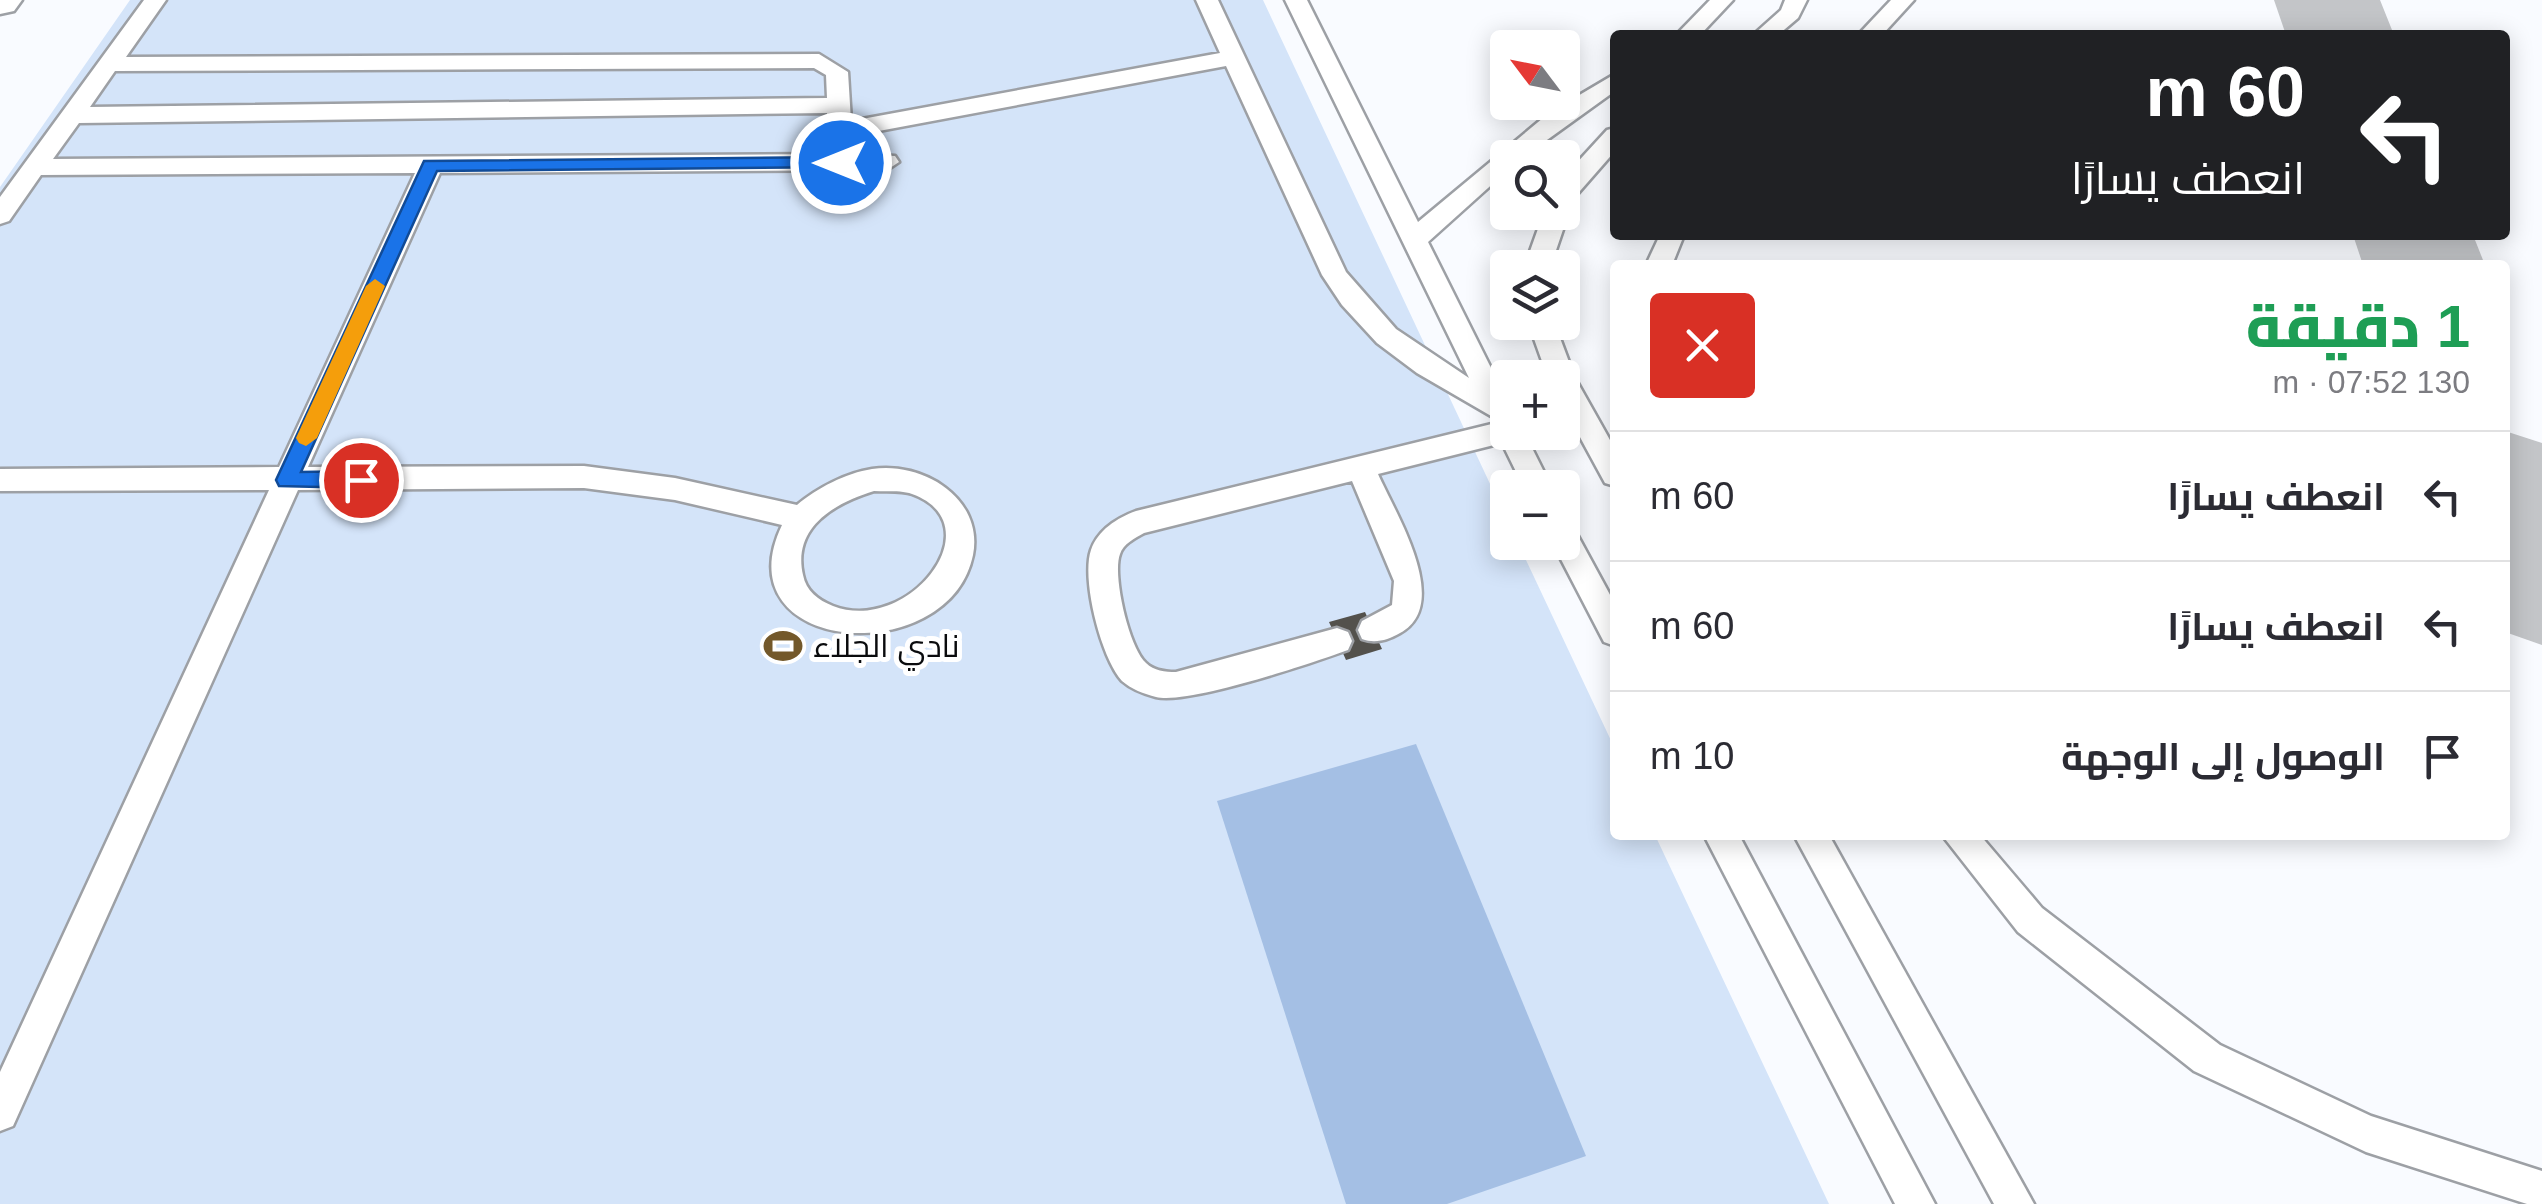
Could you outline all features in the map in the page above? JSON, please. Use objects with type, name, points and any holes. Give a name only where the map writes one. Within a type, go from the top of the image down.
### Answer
[{"type":"lane","points":[[0,215],[155,0]]},
{"type":"lane","points":[[1207,0],[1335,276],[1358,312],[1393,345],[1490,409]]},
{"type":"lane","points":[[1296,0],[1490,388]]},
{"type":"lane","points":[[1691,30],[1722,0]]},
{"type":"lane","points":[[1770,30],[1790,13],[1796,0]]},
{"type":"lane","points":[[1875,30],[1903,0]]},
{"type":"lane","points":[[840,131],[1232,58]]},
{"type":"lane","points":[[109,64],[819,61],[836,72],[841,163]]},
{"type":"lane","points":[[1416,238],[1508,156],[1610,84]]},
{"type":"lane","points":[[72,115],[838,106]]},
{"type":"lane","points":[[1580,175],[1610,142]]},
{"type":"lane","points":[[34,167],[887,162]]},
{"type":"lane","points":[[0,1113],[431,165]]},
{"type":"lane","points":[[1580,414],[1610,466]]},
{"type":"lane","points":[[1337,641],[1176,686],[1152,684],[1134,674],[1122,658],[1102,565],[1107,548],[1118,533],[1136,523],[1360,466],[1490,425]]},
{"type":"lane","points":[[1360,466],[1409,581],[1412,597],[1405,612],[1392,624],[1372,630]]},
{"type":"lane","points":[[0,480],[584,478],[675,489],[802,518]]},
{"type":"lane","points":[[874,480],[914,483],[945,500],[960,530],[957,564],[933,596],[895,618],[851,623],[812,612],[788,585],[785,551],[802,518],[833,492],[874,480]]},
{"type":"lane","points":[[1576,560],[1610,624]]},
{"type":"lane","points":[[1724,840],[1916,1204]]},
{"type":"lane","points":[[1814,840],[2015,1204]]},
{"type":"lane","points":[[1963,840],[2030,920],[2206,1058],[2366,1132],[2542,1190]]},
{"type":"shaded area","name":"نادي الجلاء","points":[[130,0],[1263,0],[1490,484],[1490,560],[1526,560],[1610,738],[1610,840],[1657,840],[1829,1204],[0,1204],[0,187]]},
{"type":"water","points":[[1416,744],[1586,1156],[1447,1204],[1346,1204],[1217,801]]},
{"type":"building","points":[[1365,612],[1382,649],[1346,660],[1329,622]]},
{"type":"taxiway","points":[[2327,0],[2338,30]]},
{"type":"taxiway","points":[[2415,240],[2422,260]]},
{"type":"taxiway","points":[[2510,499],[2542,585]]},
{"type":"slow traffic","points":[[306,438],[375,286]]},
{"type":"place","name":"نادي الجلاء","points":[[783,646]]},
{"type":"route","points":[[361,480],[286,480],[431,165],[841,163]]}]
